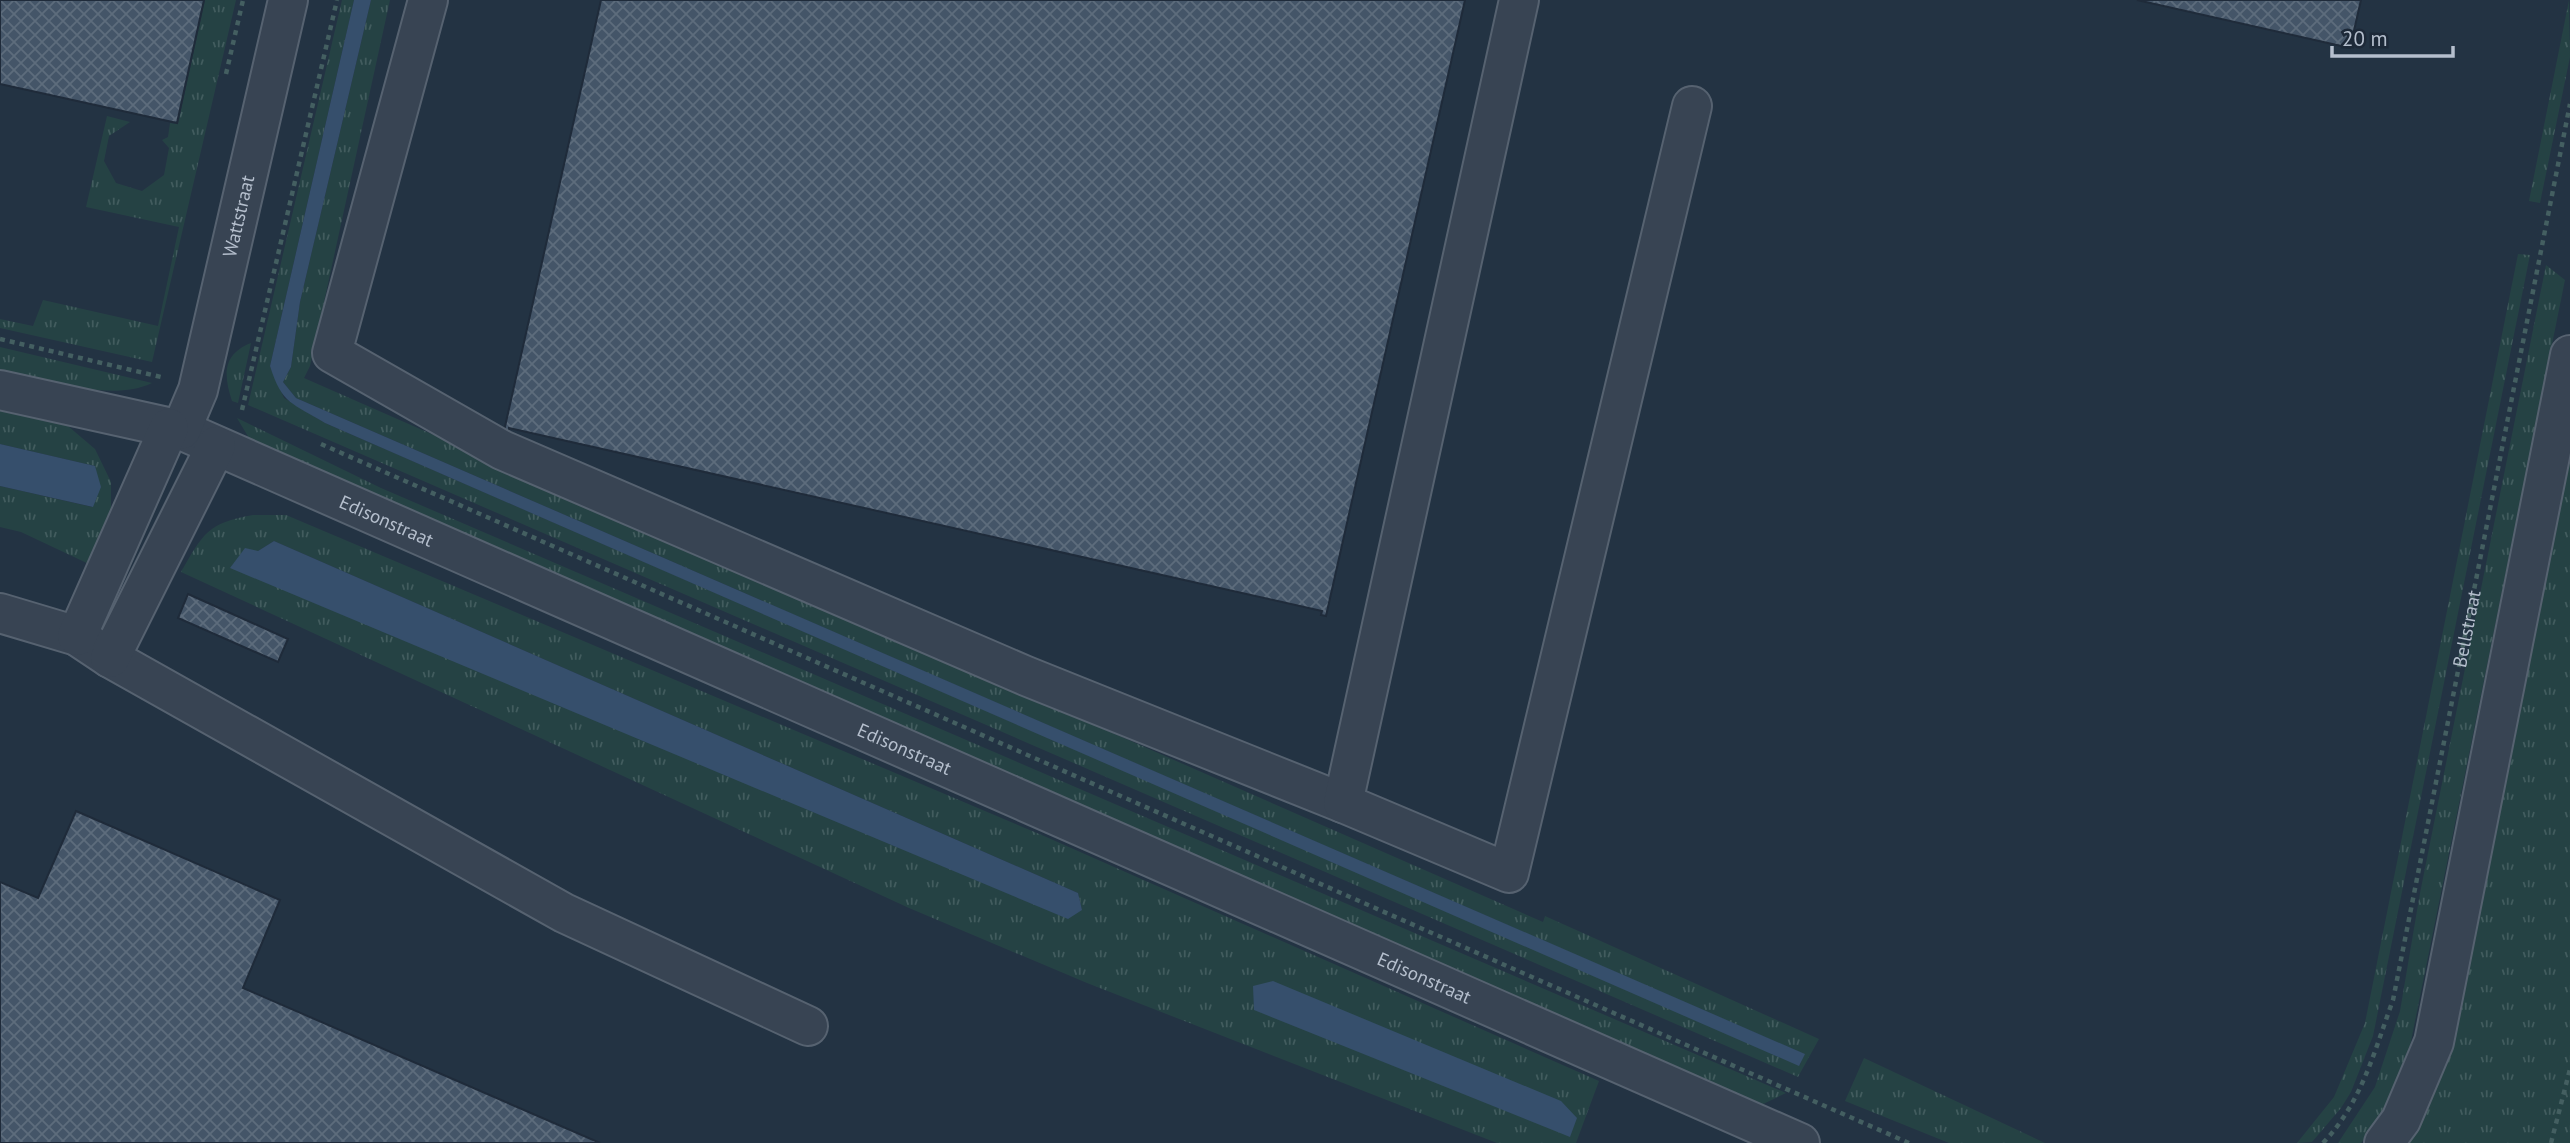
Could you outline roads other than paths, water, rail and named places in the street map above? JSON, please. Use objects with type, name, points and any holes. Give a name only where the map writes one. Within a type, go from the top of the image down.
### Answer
[{"type":"street","name":"Wattstraat","points":[[78,636],[175,429],[198,390],[288,0]]},
{"type":"street","points":[[428,0],[332,353],[502,450],[1026,676],[1343,803],[1509,873],[1692,106]]},
{"type":"street","points":[[1343,803],[1520,0]]},
{"type":"street","points":[[2385,1143],[2401,1120],[2434,1042],[2570,355]]},
{"type":"street","name":"Edisonstraat","points":[[0,390],[175,429],[216,446],[1800,1143]]},
{"type":"street","points":[[110,658],[216,446]]},
{"type":"street","points":[[0,612],[78,636],[110,658],[564,913],[807,1026]]},
{"type":"water","points":[[354,0],[371,0],[300,302],[291,367],[283,382],[296,398],[1805,1054],[1799,1066],[325,423],[290,402],[279,389],[270,366]]},
{"type":"water","points":[[0,444],[95,466],[101,487],[93,507],[0,486]]},
{"type":"water","points":[[274,541],[1078,893],[1082,910],[1068,919],[230,568],[245,548],[258,551]]},
{"type":"water","points":[[1273,981],[1561,1101],[1577,1118],[1570,1137],[1254,1010],[1253,986]]}]
